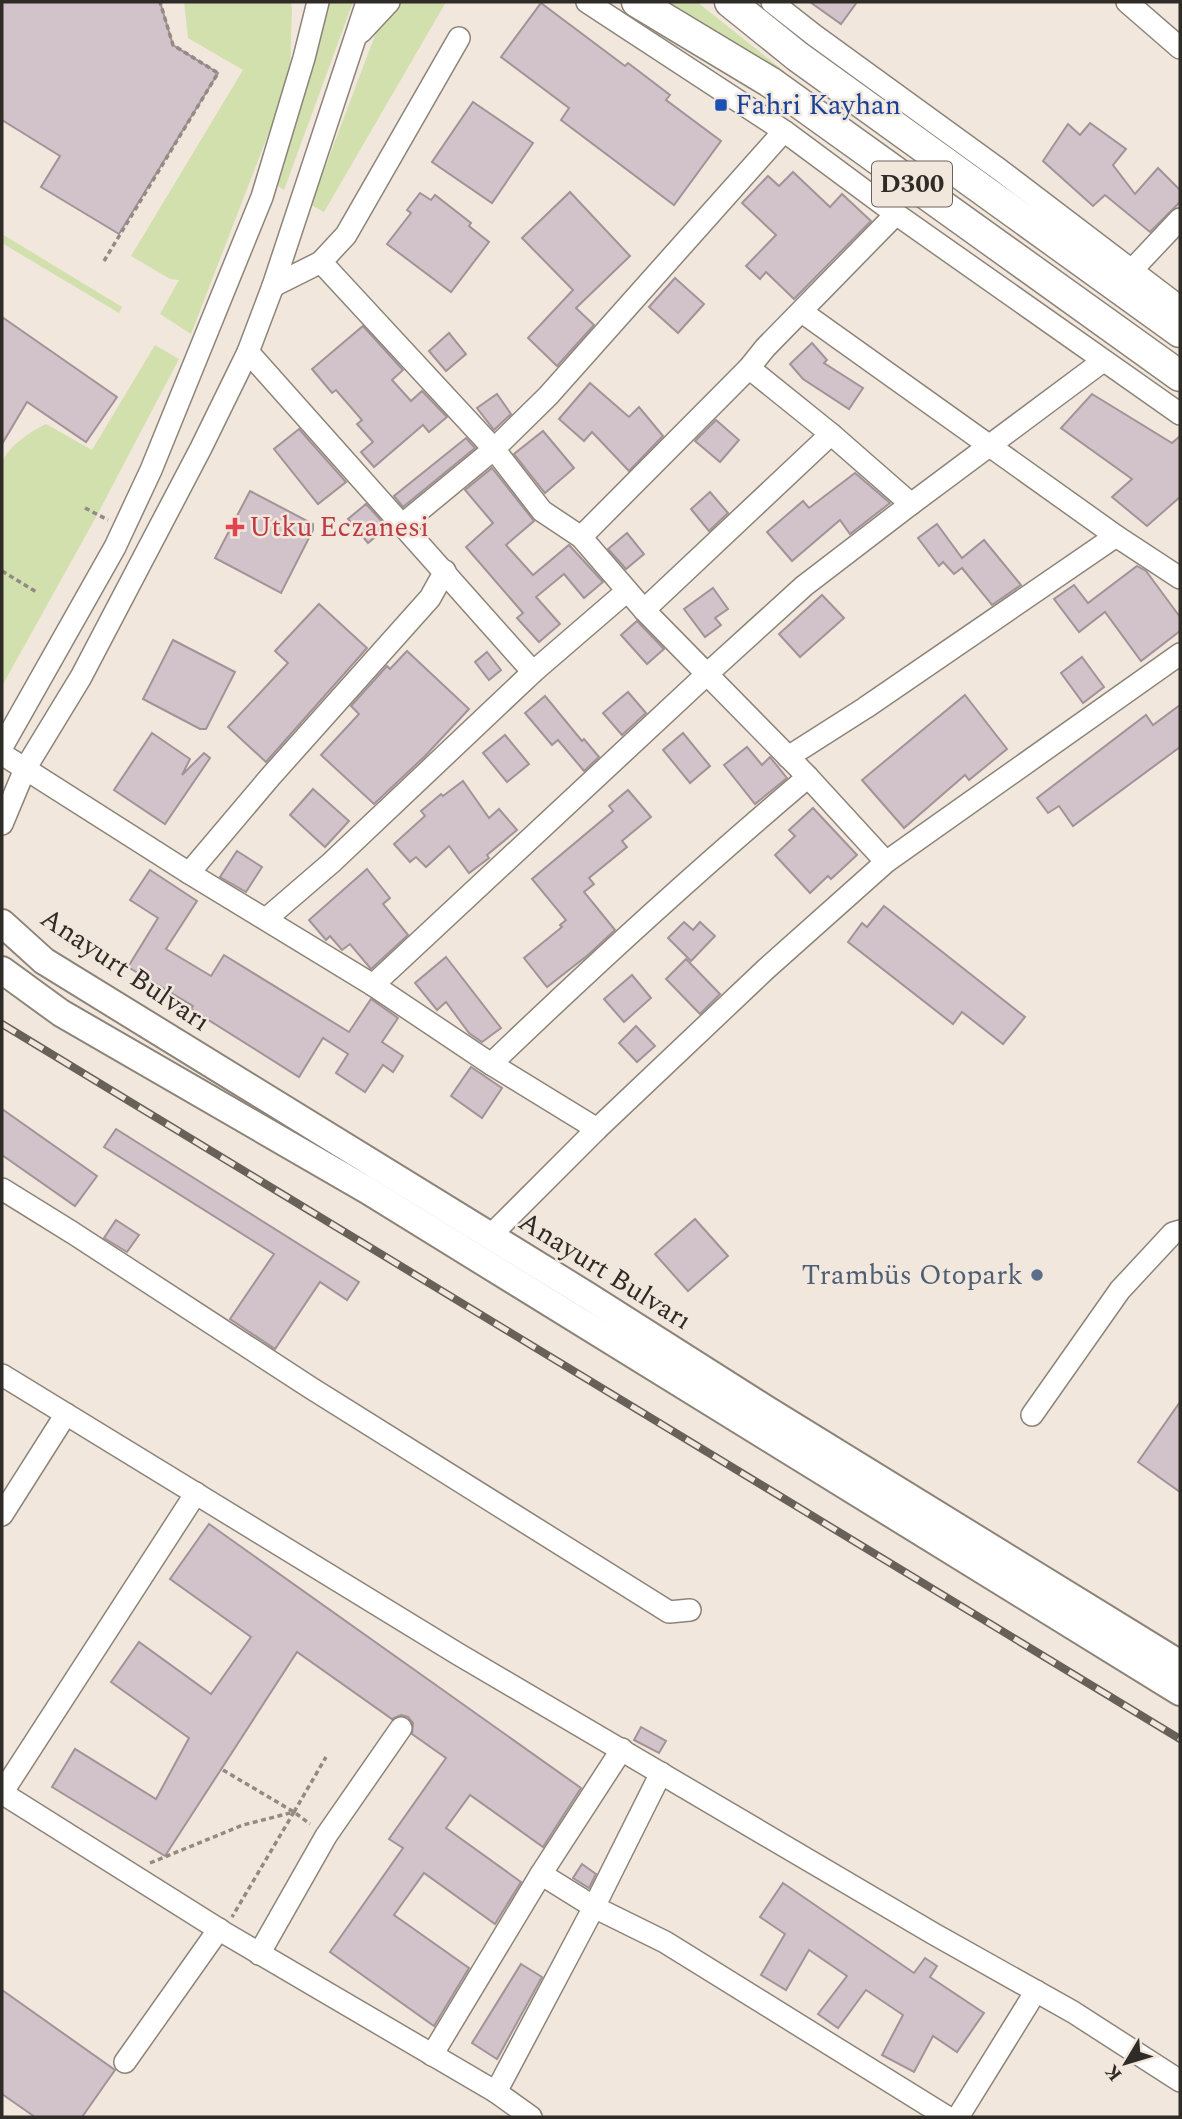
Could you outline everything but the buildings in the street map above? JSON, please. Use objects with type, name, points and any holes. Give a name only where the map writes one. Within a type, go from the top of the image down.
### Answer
[{"type":"highway","name":"D300","points":[[637,2],[770,82],[1180,376]]},
{"type":"highway","name":"D300","points":[[730,2],[797,56],[1127,281],[1180,332]]},
{"type":"main road","name":"Anayurt Bulvarı","points":[[2,923],[44,961],[490,1236],[780,1419],[1180,1664]]},
{"type":"main road","name":"Anayurt Bulvarı","points":[[2,970],[61,1013],[379,1198],[1180,1692]]},
{"type":"street","points":[[304,58],[309,2]]},
{"type":"street","points":[[2,747],[124,528],[151,470],[262,197],[318,2]]},
{"type":"street","points":[[2,824],[25,769],[81,677],[201,449],[248,352],[273,286],[367,2]]},
{"type":"street","points":[[355,39],[389,2]]},
{"type":"street","points":[[587,2],[783,131],[1180,414]]},
{"type":"street","points":[[772,2],[1000,170],[1127,281],[1180,310]]},
{"type":"street","points":[[1127,2],[1180,48]]},
{"type":"street","points":[[273,286],[321,262],[346,235],[459,38]]},
{"type":"street","points":[[403,524],[494,449],[548,396],[783,131]]},
{"type":"street","points":[[581,537],[749,368],[765,348],[896,214]]},
{"type":"street","points":[[1127,281],[1180,219]]},
{"type":"street","points":[[321,262],[494,449],[542,512],[581,537],[644,610],[808,777],[886,862]]},
{"type":"street","points":[[802,312],[1116,536],[1180,578]]},
{"type":"street","points":[[248,352],[533,671]]},
{"type":"street","points":[[373,985],[804,586],[1103,361]]},
{"type":"street","points":[[749,368],[831,434],[911,504]]},
{"type":"street","points":[[644,610],[831,434]]},
{"type":"street","points":[[788,757],[865,708],[1116,536]]},
{"type":"street","points":[[189,873],[430,597],[445,571]]},
{"type":"street","points":[[266,919],[331,863],[533,671],[627,591]]},
{"type":"street","points":[[490,1236],[597,1129],[766,969],[886,862],[1180,654]]},
{"type":"street","points":[[2,754],[189,873],[373,985],[491,1064],[597,1129]]},
{"type":"street","points":[[491,1064],[596,964],[722,850],[808,777]]},
{"type":"street","points":[[2,1189],[311,1388],[669,1612],[690,1610]]},
{"type":"street","points":[[1032,1415],[1120,1290],[1173,1233],[1180,1231]]},
{"type":"street","points":[[2,1375],[458,1654],[923,1928],[1073,2012],[1180,2081]]},
{"type":"street","points":[[2,1515],[66,1414]]},
{"type":"street","points":[[196,1493],[2,1793],[221,1931],[496,2092],[531,2117]]},
{"type":"street","points":[[259,1954],[326,1836],[401,1728]]},
{"type":"street","points":[[432,2055],[541,1874],[622,1749]]},
{"type":"street","points":[[496,2092],[661,1773]]},
{"type":"street","points":[[541,1874],[594,1907],[665,1942],[947,2117]]},
{"type":"street","points":[[125,2062],[221,1931]]},
{"type":"street","points":[[958,2117],[1036,1991]]},
{"type":"path","points":[[104,261],[218,73],[173,46],[160,2]]},
{"type":"path","points":[[85,508],[124,528]]},
{"type":"path","points":[[2,572],[38,593]]},
{"type":"path","points":[[221,1931],[326,1757]]},
{"type":"path","points":[[223,1770],[294,1812],[326,1836]]},
{"type":"path","points":[[124,1871],[149,1864],[243,1825],[294,1812]]},
{"type":"green space","points":[[184,2],[291,2],[292,9],[290,71],[283,96],[191,334],[160,314],[179,280],[170,279],[131,256],[243,70],[188,38]]},
{"type":"green space","points":[[324,2],[353,2],[284,190],[277,185]]},
{"type":"green space","points":[[393,2],[446,2],[324,212],[311,205],[377,30]]},
{"type":"green space","points":[[660,2],[697,2],[784,71],[779,78]]},
{"type":"green space","points":[[2,234],[122,307],[119,313],[2,243]]},
{"type":"green space","points":[[155,345],[179,359],[96,517],[2,686],[2,463],[14,445],[46,424],[92,450]]},
{"type":"railway","points":[[2,1024],[1180,1739]]},
{"type":"place","name":"Fahri Kayhan","points":[[721,105]]},
{"type":"place","name":"Utku Eczanesi","points":[[235,527]]},
{"type":"place","name":"Trambüs Otopark","points":[[1037,1275]]}]
